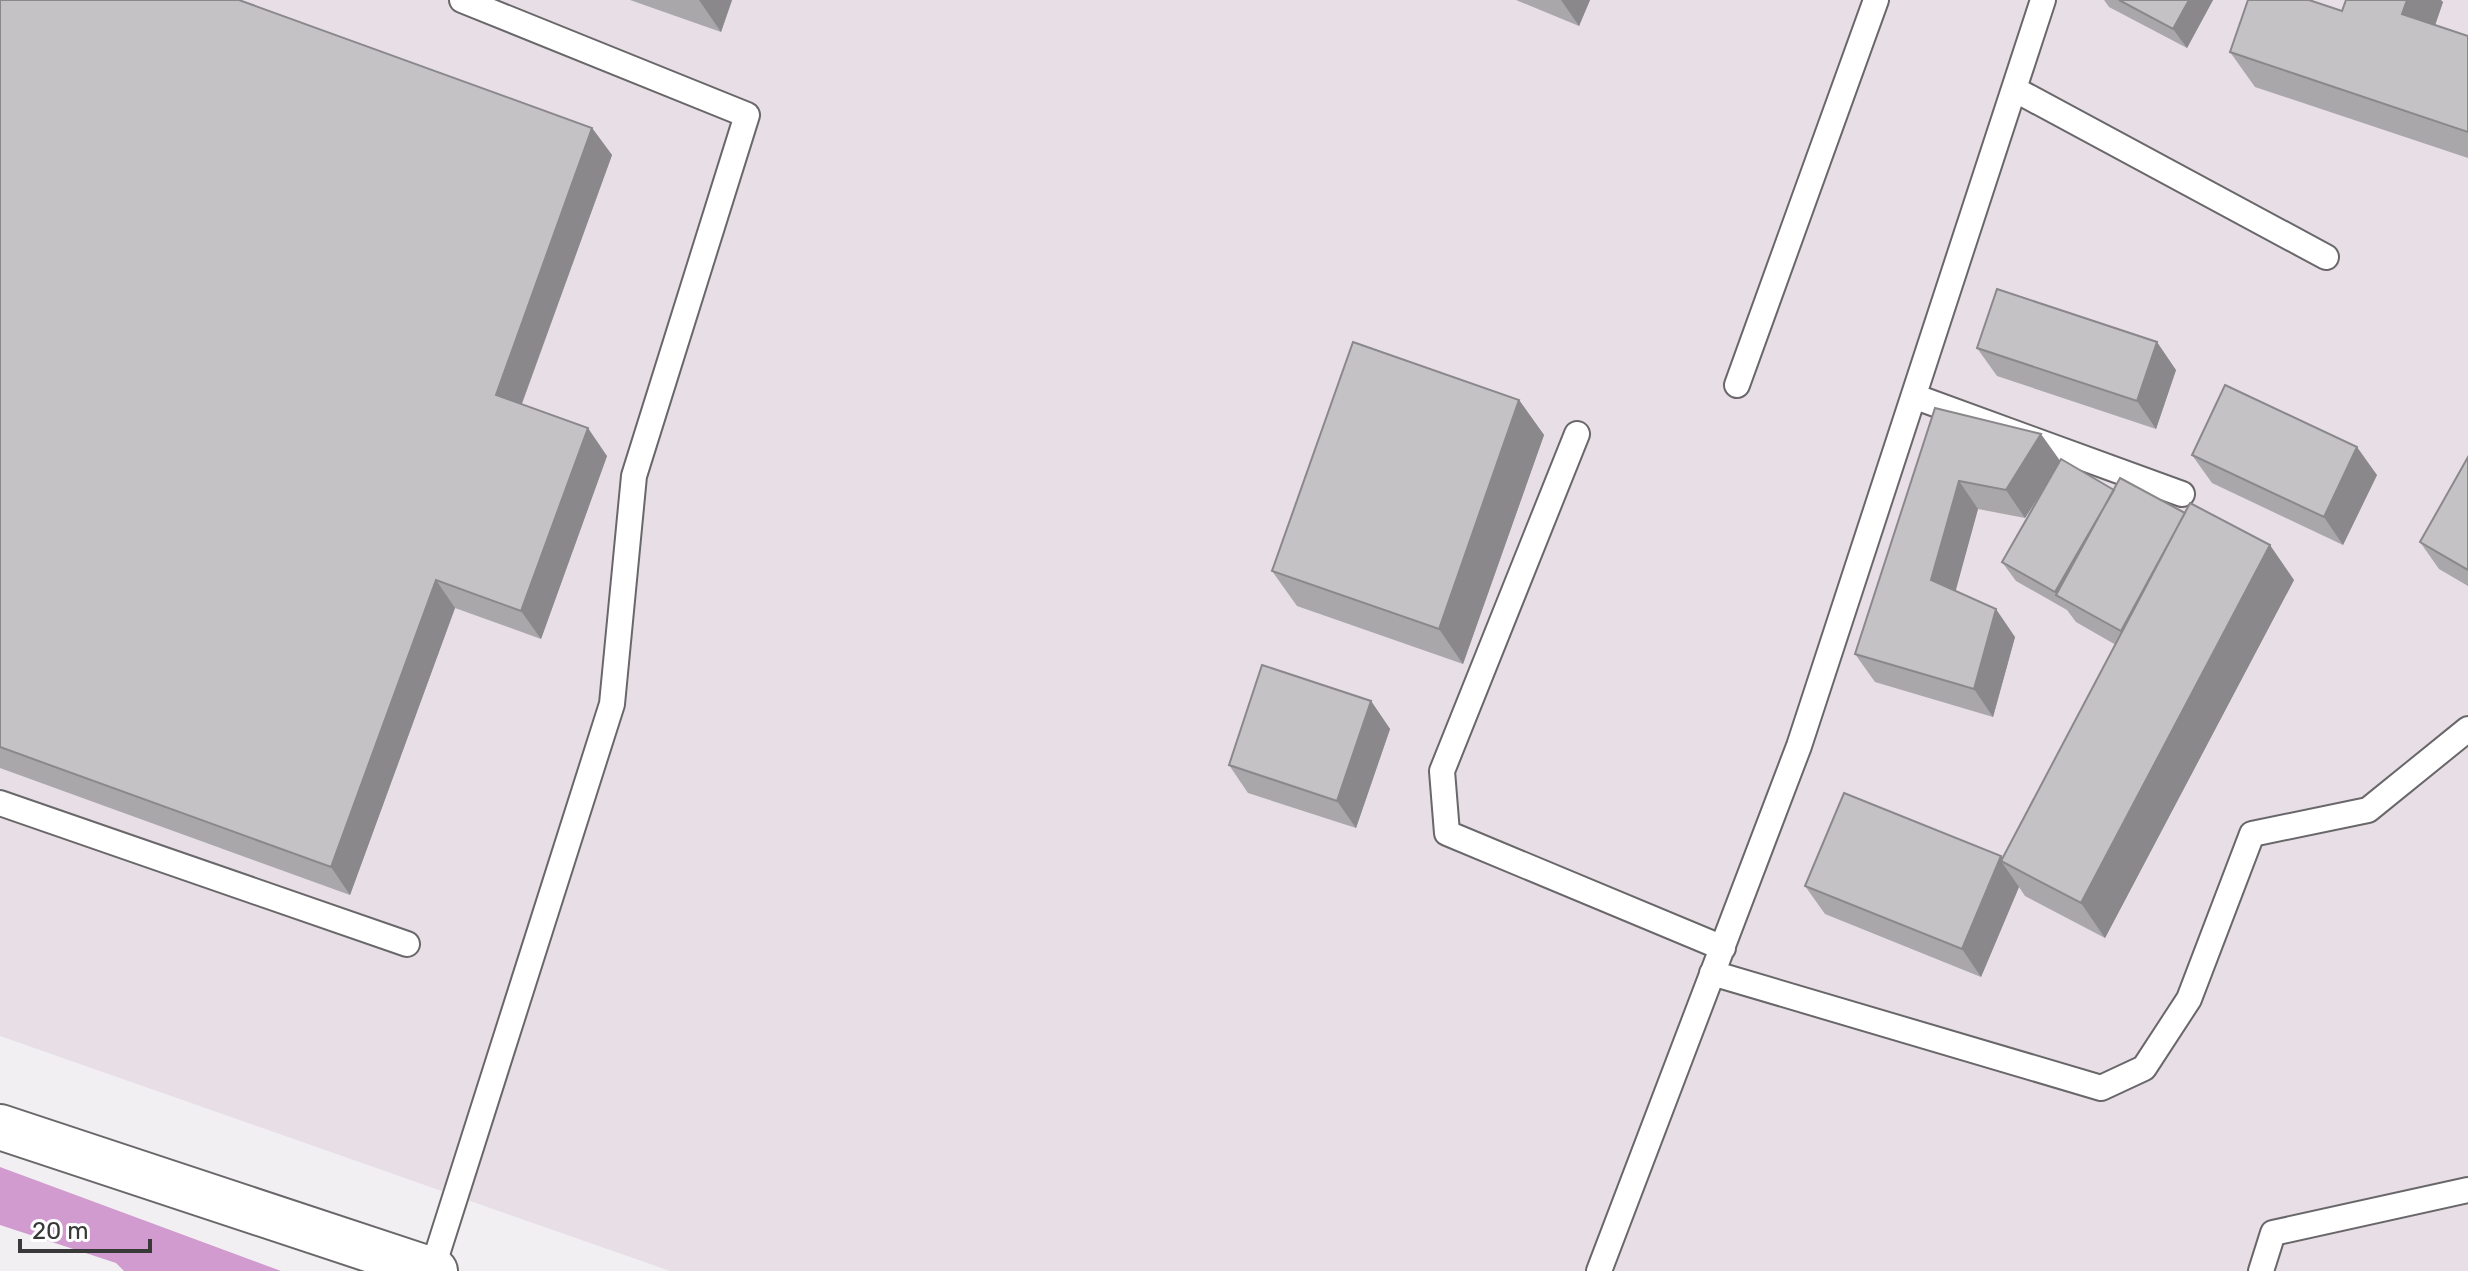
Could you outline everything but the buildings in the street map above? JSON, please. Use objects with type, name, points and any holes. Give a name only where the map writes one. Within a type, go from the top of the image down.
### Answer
[{"type":"street","points":[[0,1127],[434,1270]]},
{"type":"lane","points":[[434,1270],[612,704],[634,476],[747,115],[462,0]]},
{"type":"lane","points":[[1737,385],[1876,0]]},
{"type":"lane","points":[[1599,1271],[1799,746],[1916,397],[2043,0]]},
{"type":"lane","points":[[2014,89],[2326,257]]},
{"type":"lane","points":[[1916,397],[2182,494]]},
{"type":"lane","points":[[1577,434],[1442,771],[1447,833],[1723,948]]},
{"type":"lane","points":[[1712,973],[2101,1088],[2144,1068],[2189,999],[2252,834],[2368,810],[2468,729]]},
{"type":"lane","points":[[0,803],[407,944]]},
{"type":"lane","points":[[2261,1271],[2273,1233],[2468,1190]]},
{"type":"shaded area","points":[[0,0],[2468,0],[2468,1271],[670,1271],[0,1036]]},
{"type":"shaded area","points":[[0,1167],[281,1271],[124,1271],[116,1263],[0,1225]]}]
